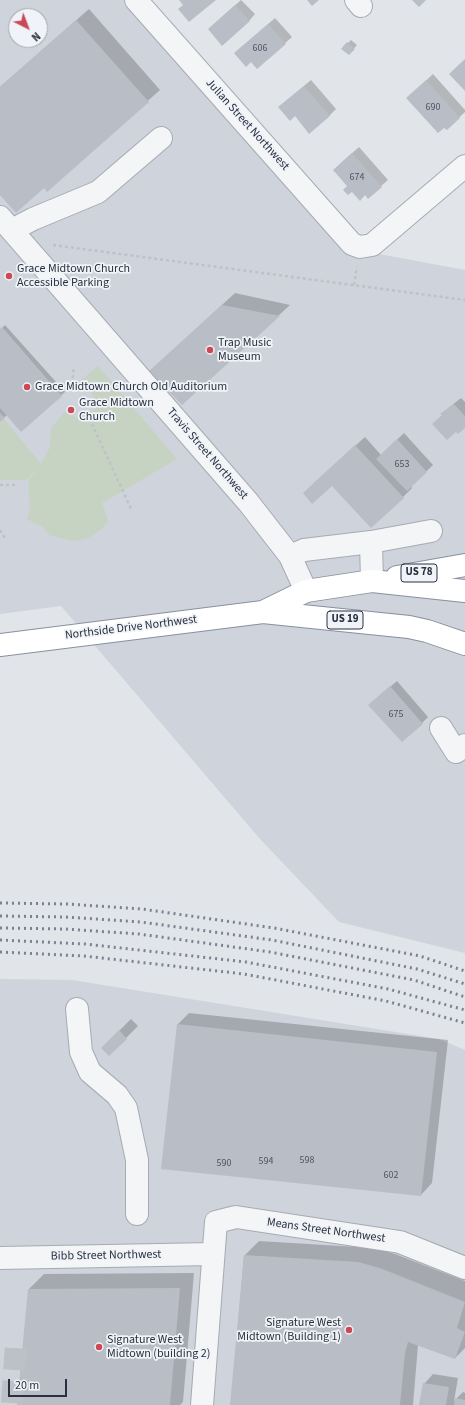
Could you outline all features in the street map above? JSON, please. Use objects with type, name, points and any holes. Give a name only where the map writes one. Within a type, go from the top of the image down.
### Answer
[{"type":"highway","name":"US 78","points":[[372,582],[465,565]]},
{"type":"highway","name":"Northside Drive Northwest","points":[[263,612],[306,590],[372,582],[465,592]]},
{"type":"highway","name":"Northside Drive Northwest","points":[[0,645],[263,612],[409,627],[434,633],[465,644]]},
{"type":"street","name":"Julian Street Northwest","points":[[136,0],[352,244],[360,247],[372,245],[465,166]]},
{"type":"street","points":[[6,224],[33,219],[98,192],[161,138]]},
{"type":"street","name":"Travis Street Northwest","points":[[6,224],[243,496],[290,556],[306,590]]},
{"type":"street","points":[[290,556],[304,550],[371,542],[431,531]]},
{"type":"street","points":[[371,542],[372,582]]},
{"type":"street","points":[[441,728],[460,748]]},
{"type":"street","points":[[77,1009],[81,1052],[90,1072],[116,1095],[126,1108],[137,1160],[137,1214]]},
{"type":"street","name":"Means Street Northwest","points":[[212,1254],[216,1222],[236,1217],[400,1242],[465,1268]]},
{"type":"street","points":[[202,1405],[212,1254]]},
{"type":"street","name":"Bibb Street Northwest","points":[[0,1258],[125,1262],[212,1254]]},
{"type":"path","points":[[45,244],[465,300]]},
{"type":"path","points":[[60,389],[73,385],[74,366]]},
{"type":"path","points":[[87,413],[132,510]]},
{"type":"path","points":[[0,485],[16,485]]},
{"type":"path","points":[[0,530],[6,540]]},
{"type":"shaded area","points":[[0,0],[124,0],[349,253],[363,259],[379,254],[465,270],[465,953],[339,922],[260,839],[61,606],[0,614]]},
{"type":"shaded area","points":[[0,979],[72,980],[439,1039],[465,1050],[465,1405],[0,1405]]},
{"type":"green space","points":[[98,366],[177,459],[102,503],[108,520],[103,528],[88,538],[74,541],[49,535],[43,527],[27,519],[30,509],[28,481],[41,464],[50,447],[51,428],[65,412],[77,418],[97,408],[91,391],[81,380]]},
{"type":"green space","points":[[4,419],[41,464],[27,480],[0,480],[0,423]]},
{"type":"building","points":[[179,0],[216,0],[189,22],[178,9],[183,5]]},
{"type":"building","points":[[307,0],[319,0],[312,6]]},
{"type":"building","points":[[412,0],[426,0],[419,7]]},
{"type":"building","points":[[235,5],[250,21],[222,46],[208,29]]},
{"type":"building","points":[[76,20],[149,102],[47,192],[44,188],[16,213],[0,195],[0,87],[44,48],[48,48],[48,45]]},
{"type":"building","points":[[268,24],[286,44],[257,69],[251,62],[246,67],[234,53]]},
{"type":"building","points":[[347,42],[355,49],[349,55],[341,49]]},
{"type":"building","points":[[465,59],[465,91],[449,74]]},
{"type":"building","points":[[426,80],[460,118],[447,130],[444,128],[438,133],[406,98]]},
{"type":"building","points":[[304,86],[330,116],[309,134],[295,116],[290,121],[278,107]]},
{"type":"building","points":[[352,153],[382,187],[368,199],[365,195],[360,201],[352,192],[348,195],[343,190],[347,186],[333,170]]},
{"type":"building","points":[[222,305],[280,316],[182,405],[149,371]]},
{"type":"building","name":"Grace Midtown Church Old Auditorium","points":[[2,327],[62,396],[21,432],[0,408],[0,329]]},
{"type":"building","points":[[454,404],[465,416],[465,428],[458,434],[456,432],[447,440],[432,424],[442,415],[440,414]]},
{"type":"building","points":[[0,413],[5,418],[0,422]]},
{"type":"building","points":[[397,439],[427,472],[407,491],[376,459]]},
{"type":"building","points":[[355,445],[404,498],[371,528],[332,486],[312,504],[303,493]]},
{"type":"building","points":[[390,686],[423,724],[402,742],[368,705]]},
{"type":"building","points":[[177,1024],[437,1052],[421,1196],[161,1169]]},
{"type":"building","points":[[119,1030],[127,1039],[109,1056],[101,1048]]},
{"type":"building","name":"Signature West Midtown (Building 1)","points":[[244,1255],[358,1262],[380,1268],[465,1302],[457,1328],[465,1332],[455,1359],[408,1342],[405,1353],[400,1405],[230,1405]]},
{"type":"building","name":"Signature West Midtown (building 2)","points":[[180,1288],[170,1405],[17,1405],[28,1289]]},
{"type":"building","points":[[423,1383],[449,1387],[446,1405],[419,1405]]},
{"type":"building","points":[[455,1398],[465,1400],[465,1405],[454,1405]]},
{"type":"tunnel","points":[[12,1403],[16,1344]]},
{"type":"railway","points":[[0,903],[67,904],[142,909],[274,928],[420,956],[465,971]]},
{"type":"railway","points":[[0,916],[66,917],[141,922],[272,940],[417,969],[465,984]]},
{"type":"railway","points":[[0,928],[65,929],[139,934],[270,952],[414,980],[465,997]]},
{"type":"railway","points":[[0,940],[85,944],[246,962],[388,989],[465,1010]]},
{"type":"railway","points":[[0,952],[84,956],[244,974],[386,1001],[465,1023]]},
{"type":"place","name":"Grace Midtown Church Accessible Parking","points":[[9,276]]},
{"type":"place","name":"Trap Music Museum","points":[[210,350]]},
{"type":"place","name":"Grace Midtown Church Old Auditorium","points":[[27,387]]},
{"type":"place","name":"Grace Midtown Church","points":[[71,410]]},
{"type":"place","name":"Signature West Midtown (Building 1)","points":[[349,1330]]},
{"type":"place","name":"Signature West Midtown (building 2)","points":[[99,1347]]}]
